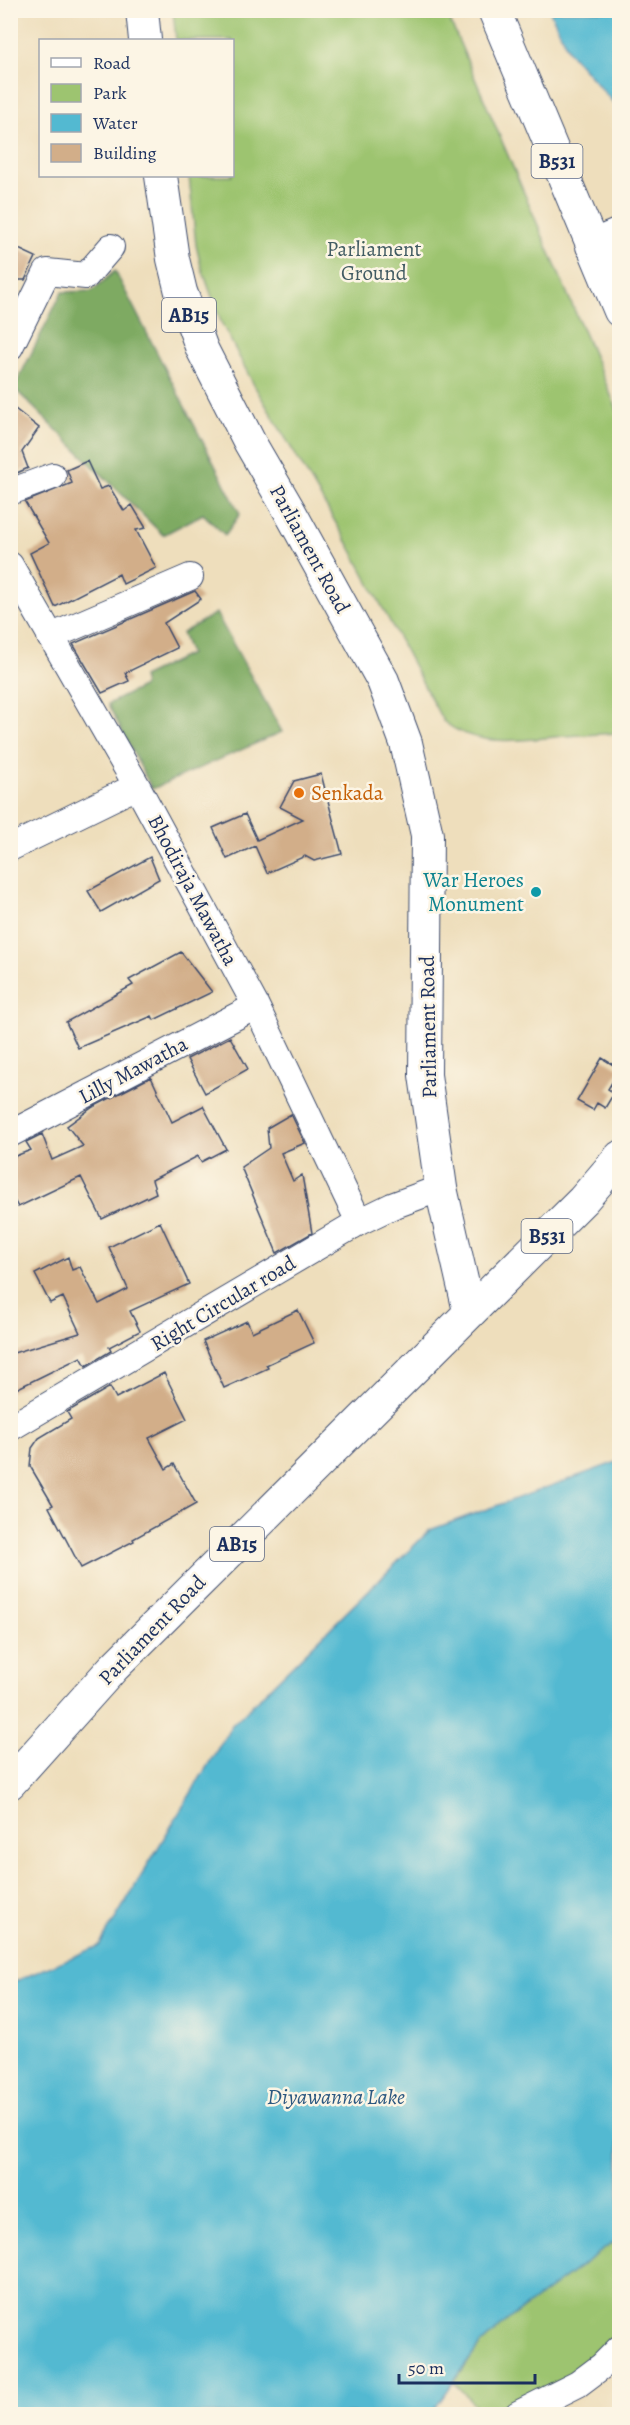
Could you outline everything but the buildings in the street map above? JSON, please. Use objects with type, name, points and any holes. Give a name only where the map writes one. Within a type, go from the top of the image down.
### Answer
[{"type":"main road","points":[[142,10],[146,39]]},
{"type":"main road","name":"B531","points":[[494,10],[608,249],[620,311]]},
{"type":"main road","name":"Parliament Road","points":[[10,1783],[113,1668],[470,1311],[441,1188],[425,1075],[427,835],[406,743],[383,681],[250,443],[202,350],[181,292],[173,259],[161,177]]},
{"type":"main road","name":"B531","points":[[470,1311],[583,1200],[620,1156]]},
{"type":"street","points":[[10,347],[47,272],[86,276],[111,247]]},
{"type":"street","points":[[10,492],[53,476]]},
{"type":"street","name":"Bhodiraja Mawatha","points":[[12,573],[137,786],[256,1006],[359,1222]]},
{"type":"street","points":[[50,638],[190,577]]},
{"type":"street","points":[[10,848],[137,786]]},
{"type":"street","name":"Lilly Mawatha","points":[[10,1134],[256,1006]]},
{"type":"street","name":"Right Circular road","points":[[10,1428],[359,1222],[392,1206],[441,1188]]},
{"type":"street","points":[[518,2415],[578,2384],[602,2366],[620,2348]]},
{"type":"green space","name":"Parliament Ground","points":[[173,11],[446,11],[619,414],[619,733],[517,740],[485,739],[456,730],[443,721],[349,545],[255,387],[221,322],[196,245],[189,177],[234,177],[234,39],[176,39]]},
{"type":"green space","points":[[115,271],[240,514],[225,535],[203,514],[163,535],[14,388],[62,292],[92,291]]},
{"type":"green space","points":[[216,613],[282,732],[152,789],[108,704],[144,686],[142,677],[190,654],[182,633]]},
{"type":"green space","points":[[619,2238],[620,2334],[569,2377],[492,2414],[484,2414],[454,2383],[479,2346],[509,2319]]},
{"type":"water","points":[[550,11],[619,11],[619,109],[569,52]]},
{"type":"water","name":"Diyawanna Lake","points":[[619,1461],[619,2238],[509,2319],[479,2346],[431,2414],[11,2414],[11,1983],[99,1946],[232,1725],[430,1530]]},
{"type":"place","name":"Senkada","points":[[299,793]]},
{"type":"place","name":"War Heroes Monument","points":[[536,892]]}]
